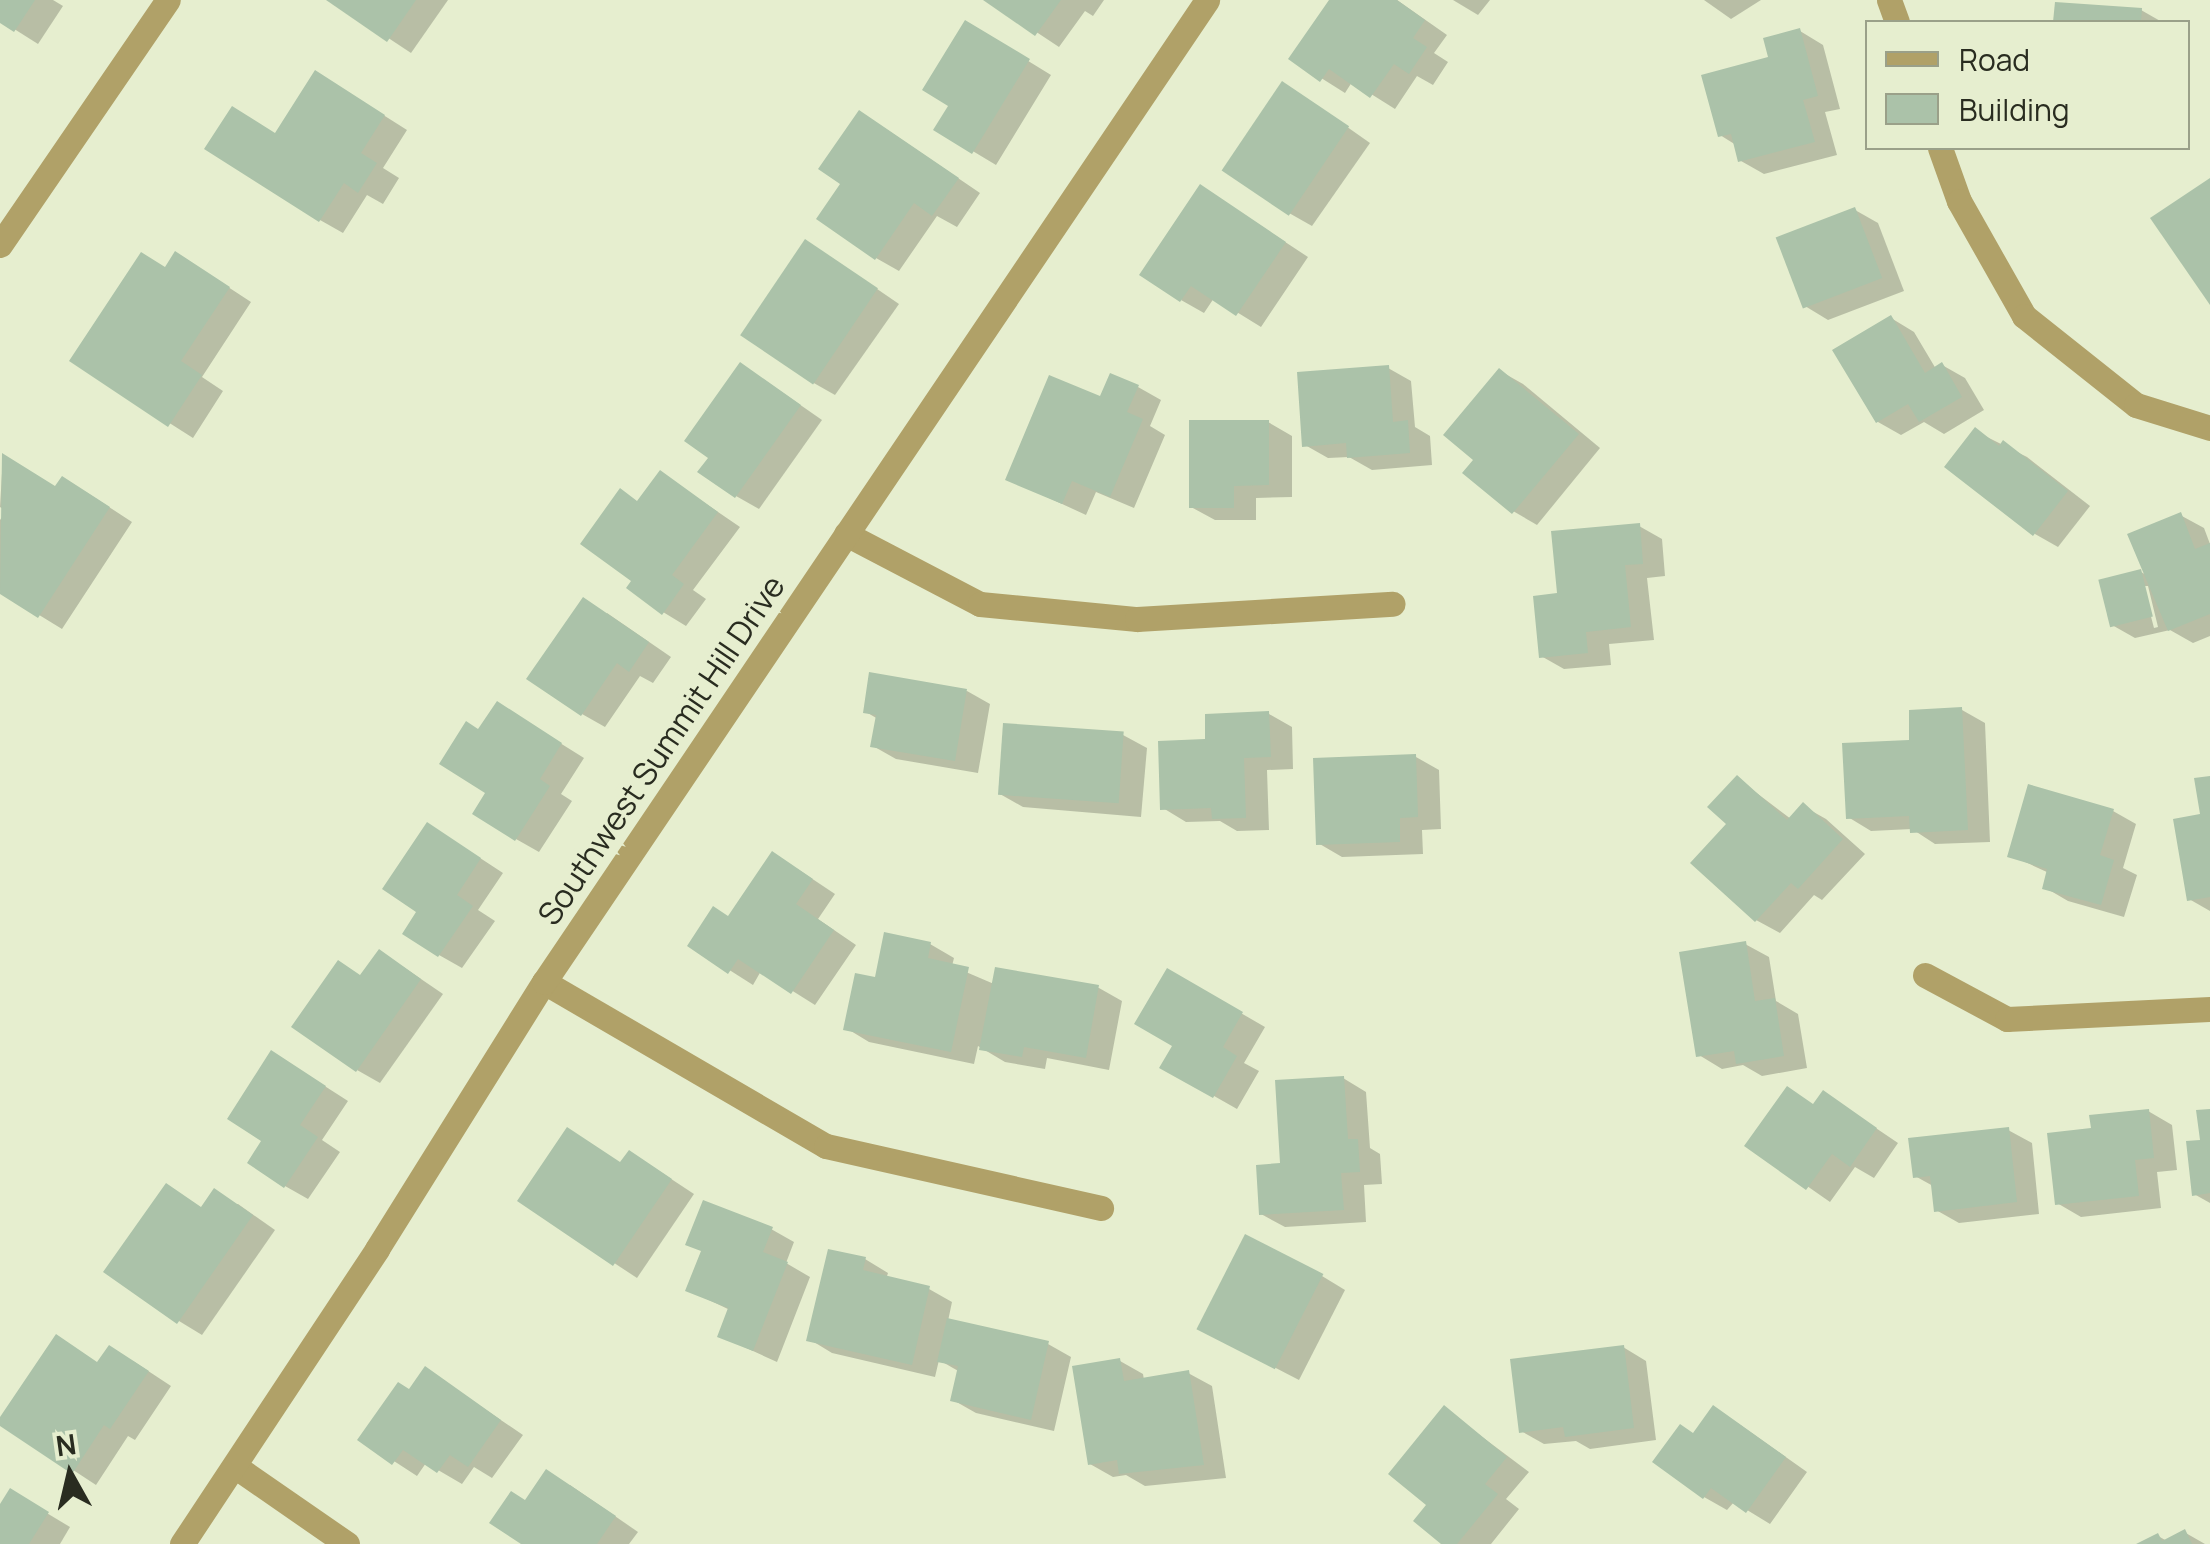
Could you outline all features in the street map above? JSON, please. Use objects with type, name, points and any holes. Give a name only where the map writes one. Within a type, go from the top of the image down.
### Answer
[{"type":"street","points":[[0,245],[168,0]]},
{"type":"street","name":"Southwest Summit Hill Drive","points":[[182,1544],[236,1466],[544,982],[1207,0]]},
{"type":"street","points":[[1941,150],[1959,201],[2024,316],[2136,405],[2210,428]]},
{"type":"street","points":[[846,534],[980,604],[1137,619],[1393,604]]},
{"type":"street","points":[[1925,975],[2007,1019],[2210,1008]]},
{"type":"street","points":[[544,982],[826,1146],[1101,1208]]},
{"type":"street","points":[[236,1466],[347,1544]]},
{"type":"building","points":[[0,0],[35,0],[14,32],[0,23]]},
{"type":"building","points":[[326,0],[416,0],[387,42]]},
{"type":"building","points":[[983,0],[1061,0],[1035,36]]},
{"type":"building","points":[[1329,0],[1397,0],[1425,20],[1413,38],[1427,47],[1409,74],[1394,64],[1370,98],[1329,69],[1320,82],[1288,59]]},
{"type":"building","points":[[2055,2],[2142,8],[2141,20],[2053,20]]},
{"type":"building","points":[[965,20],[1030,59],[972,154],[933,130],[948,106],[922,90]]},
{"type":"building","points":[[1800,28],[1818,96],[1803,100],[1815,142],[1738,162],[1731,134],[1718,137],[1701,75],[1768,57],[1763,38]]},
{"type":"building","points":[[315,70],[385,115],[361,153],[377,163],[358,193],[344,183],[319,222],[204,149],[232,106],[275,133]]},
{"type":"building","points":[[1282,81],[1349,126],[1289,216],[1222,171]]},
{"type":"building","points":[[859,110],[959,178],[932,216],[914,203],[875,260],[816,219],[840,184],[818,169]]},
{"type":"building","points":[[2210,178],[2210,305],[2150,218]]},
{"type":"building","points":[[1200,184],[1286,242],[1236,316],[1191,286],[1180,302],[1139,275]]},
{"type":"building","points":[[1855,207],[1882,278],[1803,308],[1776,237]]},
{"type":"building","points":[[805,239],[878,288],[813,384],[740,335]]},
{"type":"building","points":[[175,251],[230,287],[181,361],[202,375],[168,427],[69,361],[141,252],[165,267]]},
{"type":"building","points":[[1891,315],[1925,373],[1942,362],[1962,397],[1919,422],[1908,404],[1876,423],[1832,350]]},
{"type":"building","points":[[740,362],[801,405],[735,498],[697,472],[708,458],[684,441]]},
{"type":"building","points":[[1389,365],[1393,422],[1408,420],[1410,453],[1347,458],[1346,443],[1302,447],[1297,372]]},
{"type":"building","points":[[1499,368],[1579,434],[1512,514],[1462,473],[1473,460],[1443,435]]},
{"type":"building","points":[[1110,373],[1139,385],[1127,412],[1143,419],[1110,497],[1072,481],[1062,504],[1005,480],[1049,375],[1100,396]]},
{"type":"building","points":[[1189,420],[1269,420],[1269,485],[1234,486],[1234,508],[1189,508]]},
{"type":"building","points":[[1975,427],[1999,446],[2003,440],[2068,491],[2033,536],[1944,467]]},
{"type":"building","points":[[2,453],[55,486],[62,476],[110,507],[38,618],[0,594]]},
{"type":"building","points":[[660,470],[718,512],[672,575],[684,584],[662,615],[626,588],[631,581],[580,544],[620,488],[637,501]]},
{"type":"building","points":[[2181,512],[2195,549],[2210,543],[2210,614],[2168,631],[2127,534]]},
{"type":"building","points":[[1640,523],[1643,564],[1625,565],[1631,627],[1586,632],[1588,653],[1539,658],[1533,596],[1557,593],[1551,531]]},
{"type":"building","points":[[2141,569],[2153,617],[2110,627],[2098,580]]},
{"type":"building","points":[[583,597],[649,642],[629,672],[617,663],[581,716],[526,679]]},
{"type":"building","points":[[869,672],[967,689],[955,761],[870,747],[876,715],[863,713]]},
{"type":"building","points":[[497,701],[562,743],[540,779],[550,786],[515,841],[472,814],[485,793],[439,764],[466,721],[478,729]]},
{"type":"building","points":[[1962,707],[1968,830],[1910,833],[1909,816],[1846,819],[1842,743],[1909,740],[1909,710]]},
{"type":"building","points":[[1269,711],[1271,757],[1244,758],[1246,818],[1212,819],[1211,808],[1160,810],[1158,741],[1205,739],[1205,714]]},
{"type":"building","points":[[1003,723],[1124,731],[1119,803],[998,795]]},
{"type":"building","points":[[1416,754],[1418,817],[1400,818],[1400,842],[1316,845],[1313,758]]},
{"type":"building","points":[[1737,775],[1787,820],[1803,802],[1843,839],[1798,889],[1791,883],[1755,922],[1690,863],[1726,824],[1707,807]]},
{"type":"building","points":[[2210,776],[2210,897],[2187,901],[2173,819],[2200,814],[2194,778]]},
{"type":"building","points":[[2028,784],[2114,809],[2100,855],[2114,860],[2101,905],[2042,889],[2047,869],[2007,857]]},
{"type":"building","points":[[427,822],[481,858],[457,895],[473,906],[438,957],[402,934],[416,912],[382,889]]},
{"type":"building","points":[[772,851],[813,879],[796,904],[834,930],[791,994],[738,959],[728,974],[687,946],[713,906],[728,916]]},
{"type":"building","points":[[884,932],[931,942],[928,958],[969,967],[951,1052],[843,1030],[855,973],[875,977]]},
{"type":"building","points":[[1746,941],[1755,1001],[1775,998],[1784,1056],[1736,1064],[1734,1051],[1696,1057],[1679,952]]},
{"type":"building","points":[[379,949],[421,979],[356,1072],[291,1027],[338,960],[360,975]]},
{"type":"building","points":[[995,967],[1099,985],[1086,1058],[1024,1047],[1022,1057],[979,1050]]},
{"type":"building","points":[[1167,968],[1243,1012],[1223,1047],[1237,1056],[1213,1098],[1159,1068],[1172,1046],[1134,1024]]},
{"type":"building","points":[[271,1050],[326,1086],[300,1125],[318,1137],[284,1188],[247,1163],[261,1141],[227,1119]]},
{"type":"building","points":[[1344,1076],[1348,1139],[1358,1139],[1360,1172],[1341,1173],[1344,1210],[1259,1215],[1256,1165],[1280,1163],[1275,1080]]},
{"type":"building","points":[[1787,1086],[1813,1104],[1823,1090],[1877,1128],[1850,1167],[1832,1154],[1806,1190],[1744,1146]]},
{"type":"building","points":[[2149,1109],[2154,1158],[2135,1160],[2139,1196],[2055,1205],[2047,1133],[2091,1128],[2089,1115]]},
{"type":"building","points":[[2210,1109],[2210,1193],[2192,1196],[2186,1141],[2200,1140],[2196,1110]]},
{"type":"building","points":[[567,1127],[620,1162],[629,1150],[672,1179],[613,1266],[517,1201]]},
{"type":"building","points":[[2009,1127],[2017,1202],[1934,1212],[1930,1176],[1913,1178],[1908,1138]]},
{"type":"building","points":[[166,1183],[201,1207],[214,1188],[253,1215],[177,1324],[103,1272]]},
{"type":"building","points":[[703,1200],[773,1227],[763,1252],[788,1262],[753,1351],[717,1337],[728,1308],[685,1291],[701,1251],[685,1245]]},
{"type":"building","points":[[1245,1234],[1323,1274],[1275,1369],[1196,1329]]},
{"type":"building","points":[[828,1249],[866,1257],[863,1270],[930,1286],[912,1365],[806,1341]]},
{"type":"building","points":[[947,1318],[1049,1341],[1031,1420],[950,1401],[958,1366],[937,1362]]},
{"type":"building","points":[[56,1334],[97,1362],[109,1345],[149,1371],[110,1429],[104,1425],[72,1474],[0,1426],[0,1417]]},
{"type":"building","points":[[1624,1345],[1634,1428],[1565,1437],[1563,1427],[1519,1433],[1510,1359]]},
{"type":"building","points":[[1120,1358],[1124,1381],[1189,1370],[1204,1465],[1119,1474],[1117,1460],[1088,1465],[1072,1366]]},
{"type":"building","points":[[425,1366],[501,1420],[468,1467],[450,1455],[437,1473],[403,1450],[392,1465],[357,1440],[398,1382],[409,1389]]},
{"type":"building","points":[[1444,1405],[1507,1457],[1485,1484],[1498,1494],[1457,1544],[1441,1544],[1413,1521],[1426,1505],[1388,1474]]},
{"type":"building","points":[[1713,1405],[1786,1457],[1746,1513],[1711,1488],[1703,1499],[1652,1462],[1680,1424],[1693,1433]]},
{"type":"building","points":[[546,1469],[616,1516],[597,1544],[521,1544],[489,1523],[511,1491],[525,1500]]},
{"type":"building","points":[[10,1488],[49,1512],[29,1544],[0,1544],[0,1504]]},
{"type":"building","points":[[2185,1529],[2192,1544],[2136,1544],[2158,1533],[2162,1541]]}]
